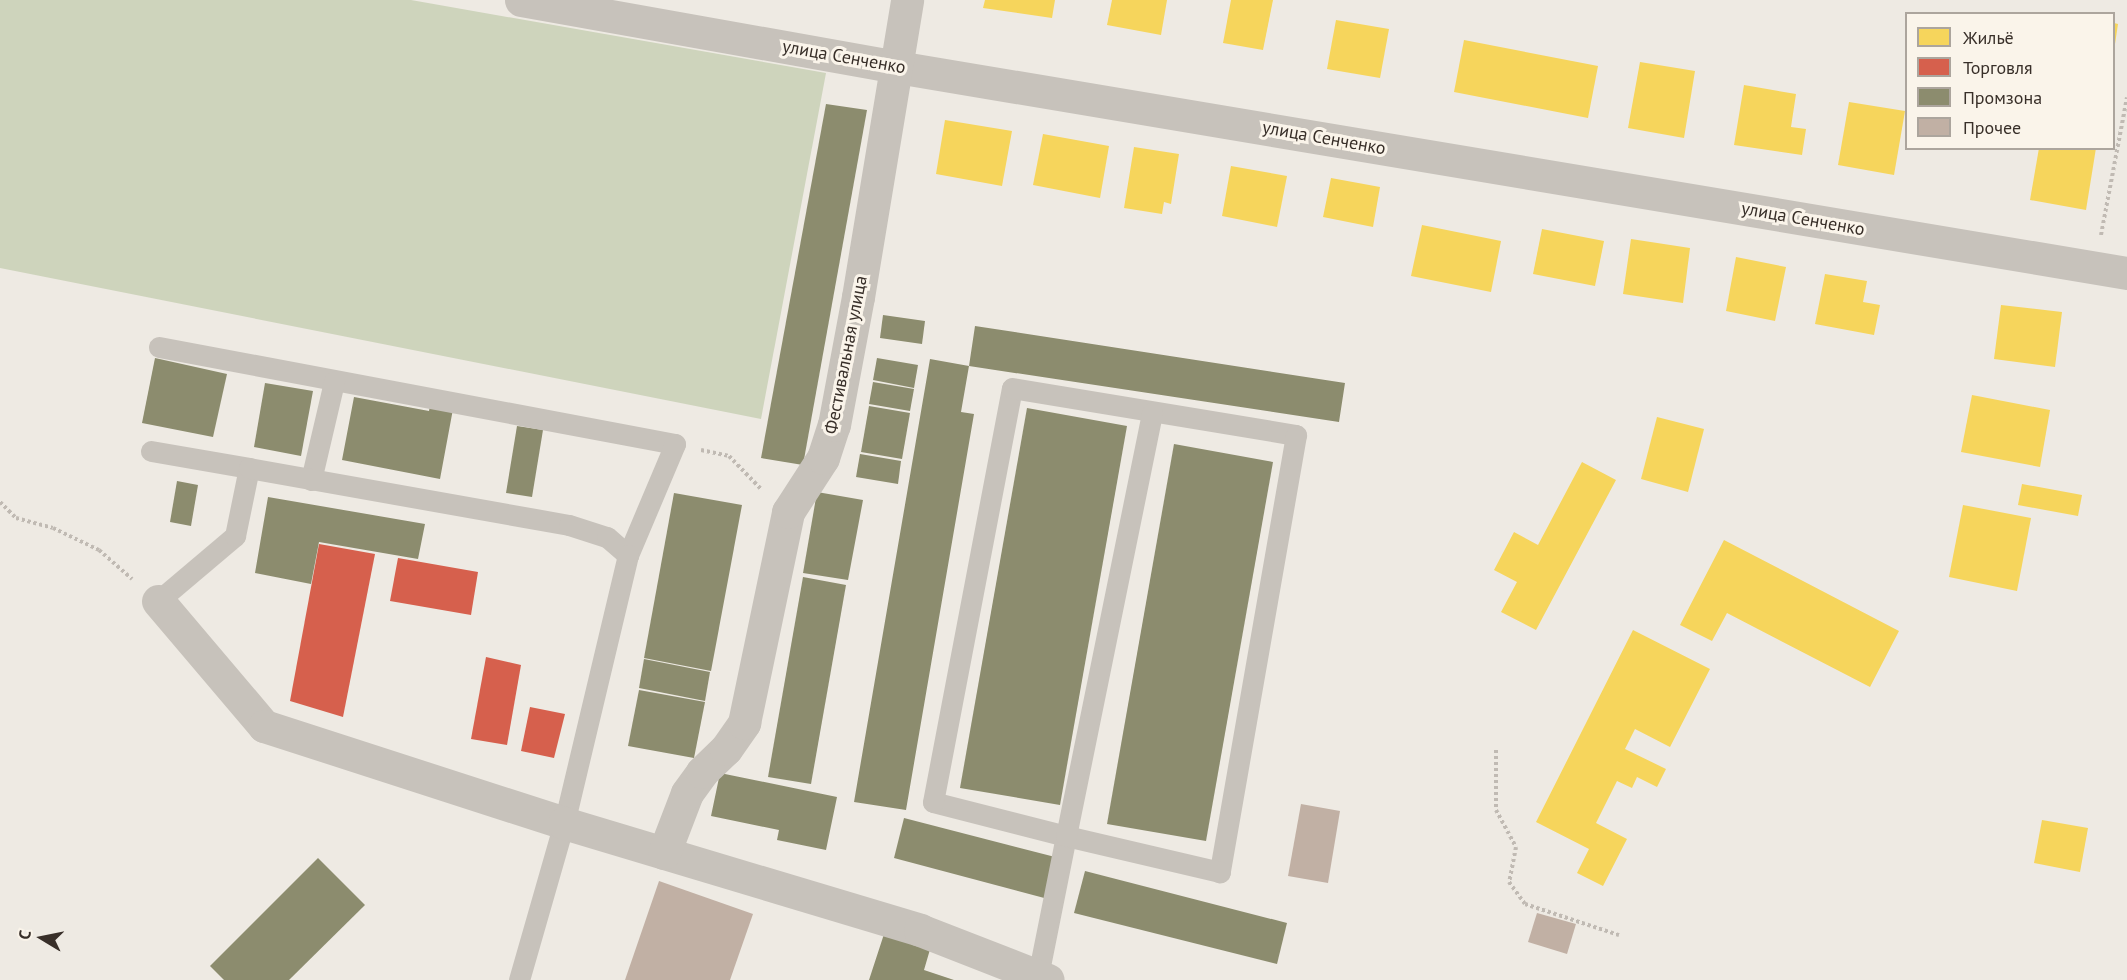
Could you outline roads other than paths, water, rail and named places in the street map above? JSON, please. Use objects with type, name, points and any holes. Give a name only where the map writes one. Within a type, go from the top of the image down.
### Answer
[{"type":"street","name":"улица Сенченко","points":[[521,0],[897,67],[2127,273]]},
{"type":"street","name":"Фестивальная улица","points":[[664,853],[687,793],[702,772],[726,749],[744,723],[788,512],[823,458],[834,426],[907,0]]},
{"type":"street","points":[[158,601],[264,726],[564,823],[943,939],[1043,978]]},
{"type":"lane","points":[[159,346],[334,382],[675,444],[628,555],[564,823],[519,980]]},
{"type":"lane","points":[[311,480],[334,382]]},
{"type":"lane","points":[[1012,388],[1152,413],[1296,435],[1220,872],[1066,836],[933,802],[1012,388]]},
{"type":"lane","points":[[1043,978],[1066,836],[1152,413]]},
{"type":"lane","points":[[151,451],[569,525],[607,537],[628,555]]},
{"type":"lane","points":[[158,601],[234,536],[249,468]]}]
